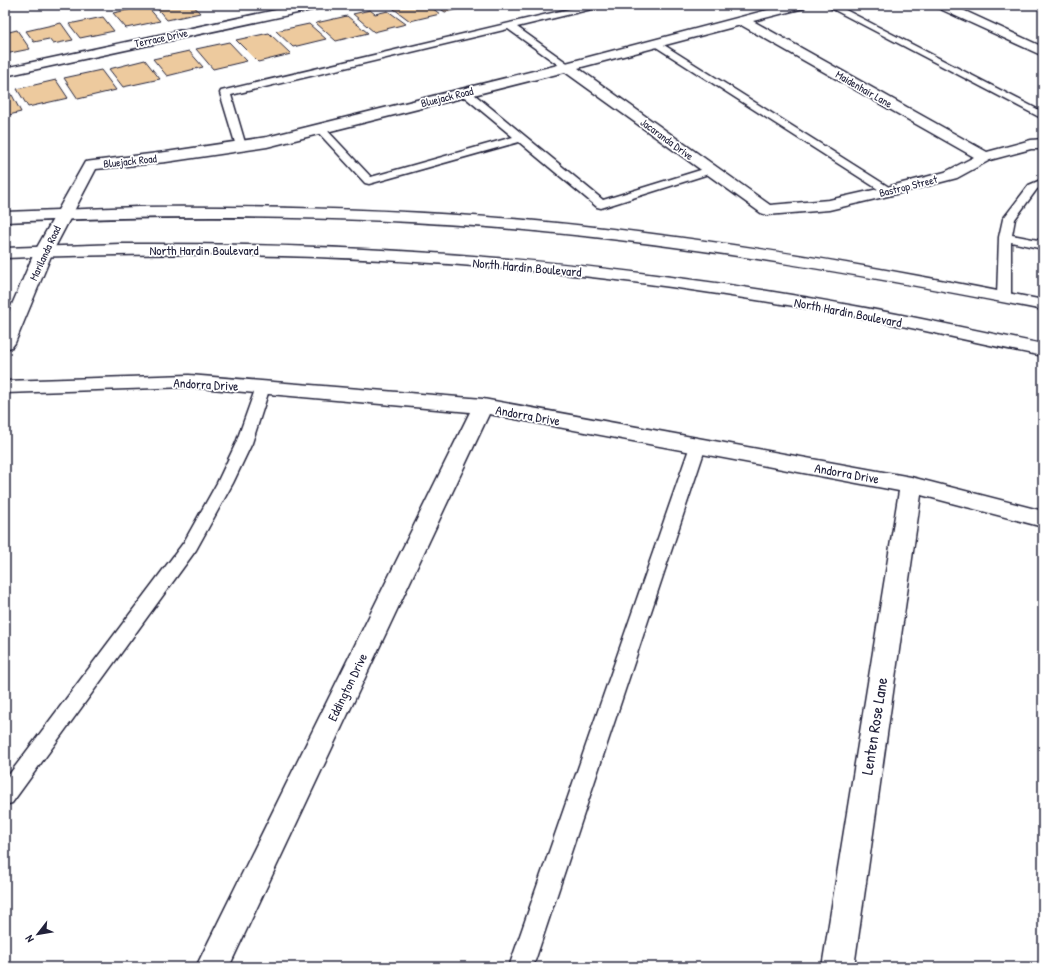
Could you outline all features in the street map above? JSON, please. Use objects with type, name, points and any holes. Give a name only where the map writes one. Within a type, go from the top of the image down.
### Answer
[{"type":"street","name":"Terrace Drive","points":[[5,72],[316,5]]},
{"type":"street","name":"Bluejack Road","points":[[90,165],[166,157],[267,142],[567,67],[800,5]]},
{"type":"street","points":[[942,5],[1043,52]]},
{"type":"street","name":"Maidenhair Lane","points":[[742,20],[985,158]]},
{"type":"street","name":"Jacaranda Drive","points":[[567,67],[767,210]]},
{"type":"street","name":"Bastrop Street","points":[[767,210],[829,205],[888,192],[951,175],[985,158],[1031,145],[1043,144]]},
{"type":"street","name":"Marilanda Road","points":[[5,343],[44,251],[90,165]]},
{"type":"street","points":[[5,217],[63,214],[173,212],[326,213],[463,220],[535,226],[724,248],[864,270],[1043,305]]},
{"type":"street","name":"North Hardin Boulevard","points":[[5,253],[44,251],[254,250],[402,256],[542,267],[669,282],[777,298],[858,312],[1043,350]]},
{"type":"street","name":"Andorra Drive","points":[[5,387],[189,381],[482,406],[911,485],[1043,519]]},
{"type":"street","name":"Eddington Drive","points":[[212,967],[482,406]]},
{"type":"street","name":"Lenten Rose Lane","points":[[838,967],[911,485]]},
{"type":"lane","points":[[241,146],[225,93],[598,5]]},
{"type":"lane","points":[[829,5],[1043,116]]},
{"type":"lane","points":[[510,26],[567,67]]},
{"type":"lane","points":[[656,43],[888,192]]},
{"type":"lane","points":[[465,92],[601,204],[711,170]]},
{"type":"lane","points":[[320,129],[369,181],[520,138]]},
{"type":"lane","points":[[1004,297],[1005,237],[1009,219],[1033,187],[1043,182]]},
{"type":"lane","points":[[1005,237],[1043,245]]},
{"type":"lane","points":[[5,796],[190,546],[225,483],[244,444],[263,387]]},
{"type":"lane","points":[[521,967],[698,446]]},
{"type":"building","points":[[154,5],[193,5],[200,13],[167,20]]},
{"type":"building","points":[[428,5],[440,14],[410,21],[390,6]]},
{"type":"building","points":[[435,5],[474,5],[475,6],[445,12]]},
{"type":"building","points":[[147,6],[160,21],[126,28],[113,13]]},
{"type":"building","points":[[370,10],[375,14],[388,11],[406,24],[374,32],[353,14]]},
{"type":"building","points":[[347,16],[368,33],[336,41],[316,23]]},
{"type":"building","points":[[103,17],[114,31],[80,38],[69,24]]},
{"type":"building","points":[[61,23],[73,40],[53,44],[49,39],[34,42],[26,31]]},
{"type":"building","points":[[309,24],[326,39],[293,47],[276,31]]},
{"type":"building","points":[[17,30],[30,49],[5,54],[5,33]]},
{"type":"building","points":[[269,33],[291,54],[258,62],[236,40]]},
{"type":"building","points":[[229,42],[247,61],[213,69],[196,49]]},
{"type":"building","points":[[189,51],[203,67],[167,76],[153,59]]},
{"type":"building","points":[[145,60],[160,79],[123,87],[109,69]]},
{"type":"building","points":[[101,70],[116,90],[78,99],[64,78]]},
{"type":"building","points":[[56,80],[68,98],[28,107],[17,89]]},
{"type":"building","points":[[12,95],[21,112],[5,116],[5,97]]}]
